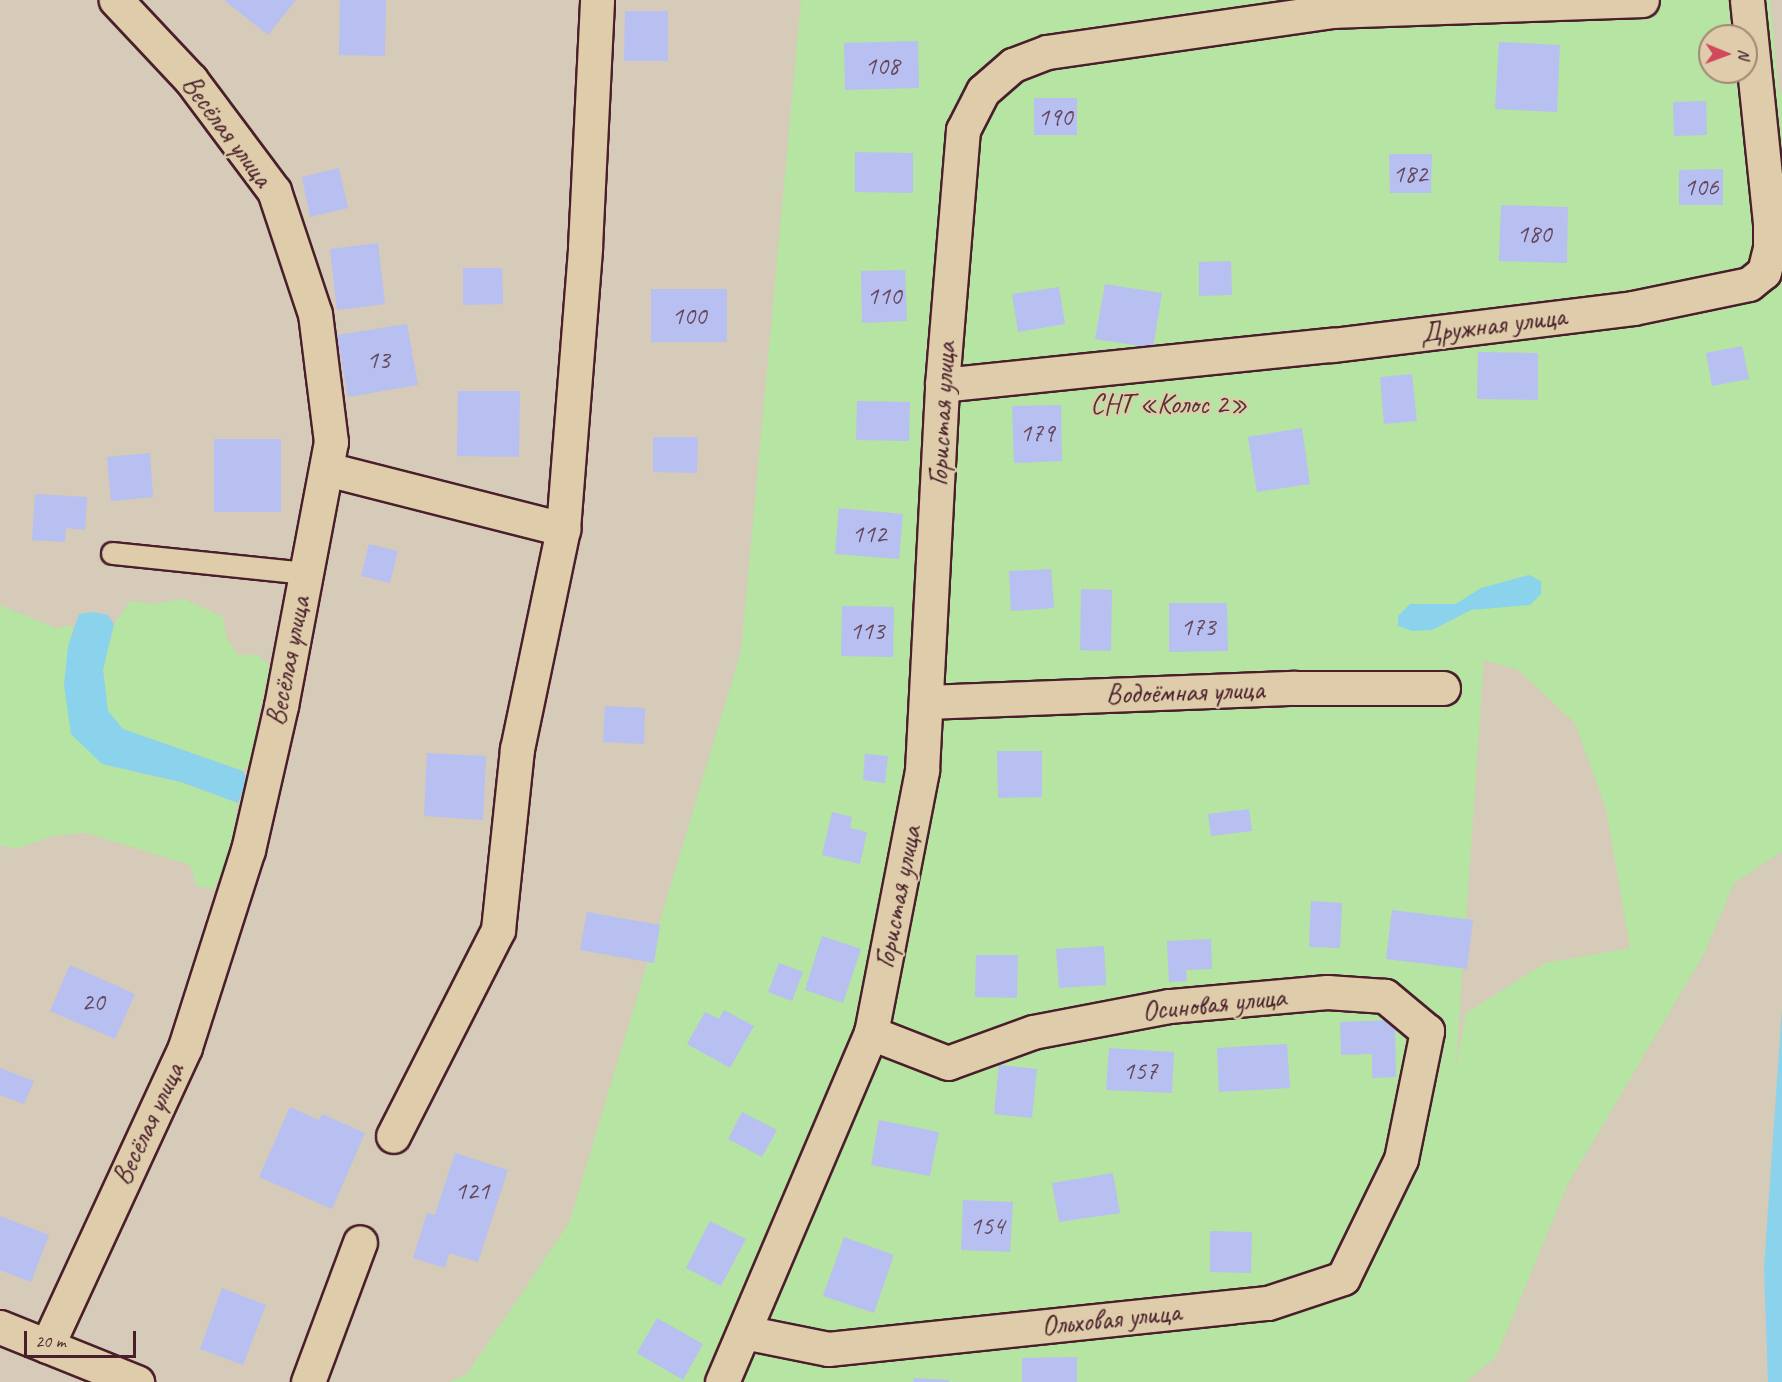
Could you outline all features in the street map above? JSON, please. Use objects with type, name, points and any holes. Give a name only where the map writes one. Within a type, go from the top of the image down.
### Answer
[{"type":"street","name":"Весёлая улица","points":[[47,1346],[185,1047],[248,850],[331,442],[315,314],[274,191],[191,80],[116,0]]},
{"type":"street","points":[[393,1136],[498,930],[517,749],[563,529],[585,247],[597,0]]},
{"type":"street","name":"Гористая улица","points":[[722,1382],[871,1033],[922,770],[942,385],[963,130],[983,91],[1013,65],[1047,52],[1332,11],[1642,0]]},
{"type":"street","name":"Дружная улица","points":[[942,385],[1332,345],[1633,308],[1749,284],[1764,272],[1770,248],[1746,0]]},
{"type":"street","points":[[327,469],[563,529]]},
{"type":"street","name":"Водоёмная улица","points":[[926,702],[1294,688],[1443,688]]},
{"type":"street","name":"Осиновая улица","points":[[871,1033],[948,1063],[1033,1032],[1169,1006],[1327,992],[1385,996],[1427,1031],[1401,1159]]},
{"type":"street","name":"Ольховая улица","points":[[744,1332],[828,1348],[1268,1303],[1343,1278],[1401,1159]]},
{"type":"street","points":[[308,1382],[360,1242]]},
{"type":"street","points":[[0,1328],[137,1382]]},
{"type":"lane","points":[[112,553],[305,573]]},
{"type":"green space","name":"СНТ «Колос 2»","points":[[801,0],[1770,0],[1779,95],[1782,89],[1782,852],[1734,883],[1705,952],[1568,1184],[1496,1357],[1466,1382],[449,1382],[467,1374],[569,1223],[741,651]],"holes":[[[1484,660],[1518,670],[1575,723],[1606,809],[1630,948],[1545,963],[1466,1013],[1456,1066]]]},
{"type":"green space","points":[[184,599],[223,617],[226,636],[238,655],[258,655],[270,666],[257,722],[253,761],[243,771],[123,729],[108,711],[103,670],[114,624],[130,601],[152,604]]},
{"type":"green space","points":[[0,605],[56,628],[73,625],[64,685],[141,774],[181,782],[238,803],[229,862],[213,889],[197,886],[190,865],[86,833],[53,836],[16,849],[0,845]]},
{"type":"water","points":[[1529,575],[1541,581],[1541,594],[1530,605],[1471,610],[1432,630],[1413,631],[1398,626],[1398,616],[1410,604],[1456,604],[1481,588]]},
{"type":"water","points":[[93,612],[108,615],[114,624],[103,670],[108,711],[123,729],[243,771],[247,780],[238,803],[181,782],[102,764],[71,734],[64,685],[68,646],[79,614]]},
{"type":"water","points":[[1782,1008],[1782,1382],[1768,1382],[1764,1268]]},
{"type":"building","points":[[224,0],[296,0],[268,35]]},
{"type":"building","points":[[340,0],[386,0],[385,56],[339,55]]},
{"type":"building","points":[[625,11],[668,11],[668,61],[624,61]]},
{"type":"building","points":[[918,41],[919,88],[845,90],[844,43]]},
{"type":"building","points":[[1499,42],[1560,45],[1557,112],[1495,109]]},
{"type":"building","points":[[1034,98],[1077,98],[1077,135],[1034,135]]},
{"type":"building","points":[[1706,101],[1707,135],[1674,136],[1673,102]]},
{"type":"building","points":[[855,152],[913,153],[913,193],[855,192]]},
{"type":"building","points":[[1389,154],[1432,154],[1431,193],[1390,193]]},
{"type":"building","points":[[339,168],[348,208],[310,217],[302,177]]},
{"type":"building","points":[[1723,169],[1723,205],[1679,205],[1679,170]]},
{"type":"building","points":[[1501,205],[1568,207],[1567,263],[1499,261]]},
{"type":"building","points":[[378,243],[385,304],[337,310],[330,249]]},
{"type":"building","points":[[1231,261],[1232,295],[1199,296],[1199,262]]},
{"type":"building","points":[[463,268],[502,268],[503,304],[463,305]]},
{"type":"building","points":[[905,270],[907,321],[862,323],[861,271]]},
{"type":"building","points":[[1105,284],[1162,293],[1153,348],[1095,339]]},
{"type":"building","points":[[1059,287],[1065,324],[1018,332],[1012,294]]},
{"type":"building","points":[[651,289],[727,289],[727,342],[651,342]]},
{"type":"building","points":[[407,324],[418,385],[348,397],[337,335]]},
{"type":"building","points":[[1742,346],[1749,379],[1712,386],[1706,353]]},
{"type":"building","points":[[1478,352],[1538,353],[1538,400],[1477,399]]},
{"type":"building","points":[[1412,374],[1417,421],[1384,424],[1380,377]]},
{"type":"building","points":[[458,391],[520,391],[519,457],[457,456]]},
{"type":"building","points":[[857,401],[910,402],[909,441],[856,440]]},
{"type":"building","points":[[1061,405],[1062,461],[1014,463],[1012,406]]},
{"type":"building","points":[[1302,428],[1310,484],[1257,492],[1248,437]]},
{"type":"building","points":[[653,437],[698,437],[697,473],[653,472]]},
{"type":"building","points":[[214,439],[281,439],[281,512],[214,512]]},
{"type":"building","points":[[150,453],[153,497],[111,501],[107,457]]},
{"type":"building","points":[[35,494],[87,497],[85,530],[66,528],[65,542],[32,540]]},
{"type":"building","points":[[839,508],[903,514],[899,559],[835,554]]},
{"type":"building","points":[[369,544],[398,551],[390,583],[361,576]]},
{"type":"building","points":[[1051,569],[1054,608],[1011,611],[1009,571]]},
{"type":"building","points":[[1081,589],[1112,590],[1111,651],[1080,650]]},
{"type":"building","points":[[1169,603],[1227,603],[1228,651],[1169,652]]},
{"type":"building","points":[[842,606],[894,607],[893,657],[841,656]]},
{"type":"building","points":[[605,706],[645,708],[644,744],[603,742]]},
{"type":"building","points":[[997,751],[1042,751],[1042,797],[998,798]]},
{"type":"building","points":[[427,753],[486,756],[483,820],[424,816]]},
{"type":"building","points":[[865,754],[888,756],[885,783],[863,780]]},
{"type":"building","points":[[1249,809],[1252,831],[1211,836],[1208,814]]},
{"type":"building","points":[[832,812],[852,817],[850,828],[867,832],[860,864],[822,855]]},
{"type":"building","points":[[1311,901],[1342,903],[1340,948],[1309,947]]},
{"type":"building","points":[[1392,910],[1473,920],[1467,969],[1386,959]]},
{"type":"building","points":[[587,912],[660,925],[654,963],[580,950]]},
{"type":"building","points":[[822,936],[861,949],[843,1003],[805,990]]},
{"type":"building","points":[[1211,939],[1212,969],[1186,970],[1187,981],[1169,982],[1167,941]]},
{"type":"building","points":[[1104,946],[1106,985],[1059,988],[1056,949]]},
{"type":"building","points":[[976,955],[1018,955],[1017,998],[975,997]]},
{"type":"building","points":[[779,963],[803,972],[792,1001],[768,992]]},
{"type":"building","points":[[70,965],[135,994],[115,1039],[50,1011]]},
{"type":"building","points":[[724,1010],[754,1026],[730,1068],[687,1044],[705,1012],[719,1019]]},
{"type":"building","points":[[1395,1020],[1396,1077],[1372,1078],[1372,1054],[1341,1055],[1340,1022]]},
{"type":"building","points":[[1287,1044],[1290,1088],[1219,1092],[1217,1048]]},
{"type":"building","points":[[1109,1048],[1174,1052],[1172,1093],[1106,1090]]},
{"type":"building","points":[[999,1065],[1037,1069],[1032,1118],[994,1114]]},
{"type":"building","points":[[0,1068],[34,1081],[24,1104],[0,1095]]},
{"type":"building","points":[[290,1107],[319,1120],[322,1114],[365,1133],[332,1209],[259,1177]]},
{"type":"building","points":[[742,1112],[777,1130],[762,1157],[728,1139]]},
{"type":"building","points":[[879,1120],[939,1132],[930,1176],[871,1165]]},
{"type":"building","points":[[455,1153],[508,1170],[478,1262],[449,1253],[445,1268],[413,1258],[427,1213],[435,1215]]},
{"type":"building","points":[[1113,1173],[1120,1213],[1059,1222],[1052,1183]]},
{"type":"building","points":[[963,1200],[1013,1202],[1010,1252],[961,1250]]},
{"type":"building","points":[[0,1216],[49,1235],[31,1282],[0,1270]]},
{"type":"building","points":[[710,1221],[746,1239],[721,1286],[686,1268]]},
{"type":"building","points":[[1210,1231],[1252,1232],[1251,1273],[1210,1272]]},
{"type":"building","points":[[844,1237],[894,1255],[874,1313],[823,1296]]},
{"type":"building","points":[[222,1288],[266,1305],[243,1365],[200,1349]]},
{"type":"building","points":[[657,1318],[703,1344],[683,1380],[637,1353]]},
{"type":"building","points":[[1077,1357],[1077,1382],[1022,1382],[1022,1358]]},
{"type":"building","points":[[914,1378],[949,1380],[949,1382],[913,1382]]}]
